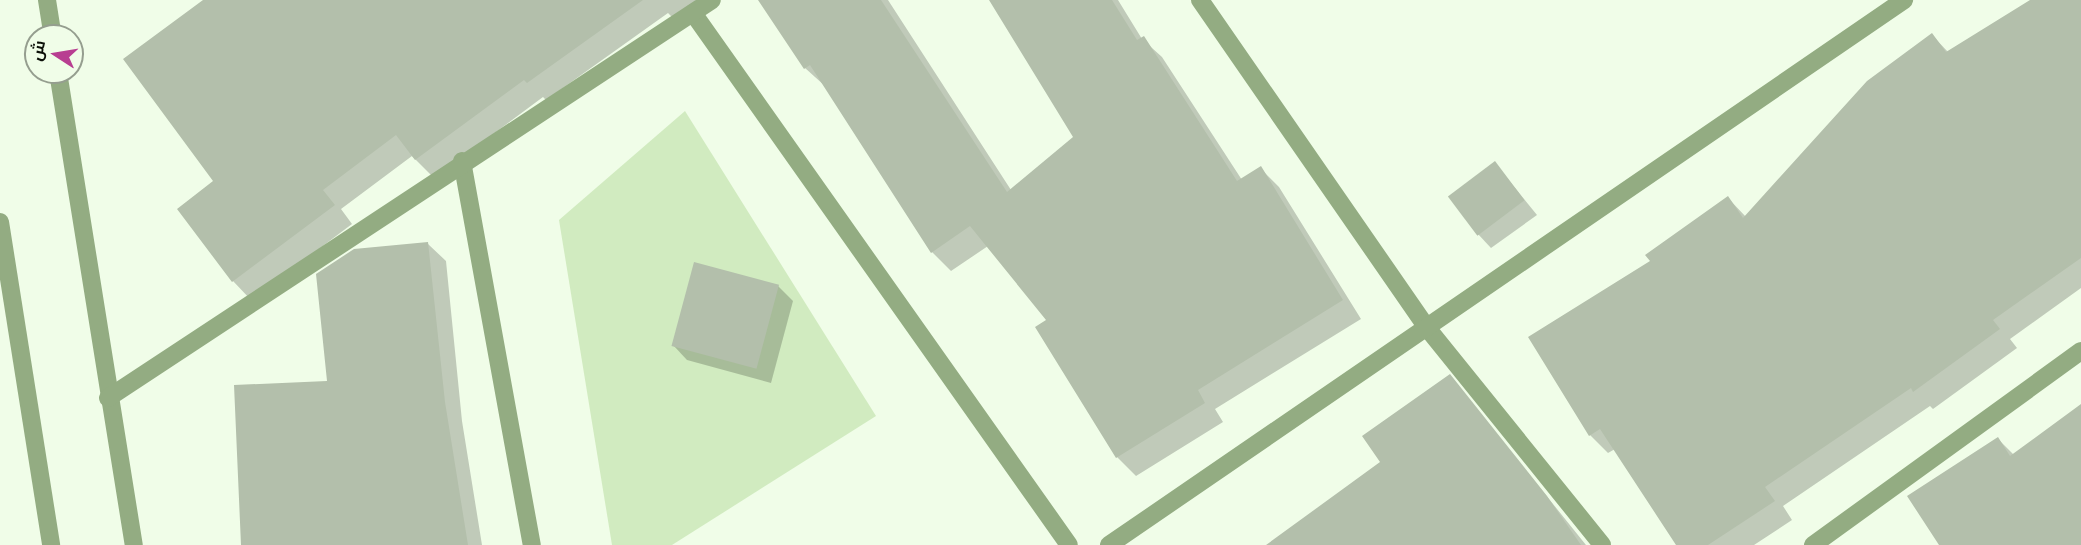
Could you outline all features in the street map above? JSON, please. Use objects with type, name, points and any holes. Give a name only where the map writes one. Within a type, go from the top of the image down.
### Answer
[{"type":"street","points":[[47,0],[51,24]]},
{"type":"street","points":[[108,398],[462,161],[712,0]]},
{"type":"street","points":[[1200,0],[1428,329],[1602,545]]},
{"type":"street","points":[[1109,545],[1428,329],[1904,0]]},
{"type":"street","points":[[693,13],[1069,545]]},
{"type":"street","points":[[60,84],[108,398],[134,545]]},
{"type":"street","points":[[462,161],[532,545]]},
{"type":"street","points":[[0,222],[51,545]]},
{"type":"street","points":[[1813,545],[2081,351]]},
{"type":"green space","points":[[685,111],[876,416],[672,545],[612,545],[559,220]]},
{"type":"building","points":[[203,0],[643,0],[527,83],[524,80],[415,160],[396,135],[323,190],[335,205],[232,282],[177,209],[213,181],[123,59]]},
{"type":"building","points":[[758,0],[881,0],[1007,192],[1073,137],[989,0],[1112,0],[1137,40],[1144,36],[1237,181],[1261,166],[1343,300],[1198,390],[1205,403],[1116,458],[1035,327],[1046,320],[970,226],[931,253],[810,65],[804,69]]},
{"type":"building","points":[[2030,0],[2081,0],[2081,258],[1993,320],[2000,329],[1913,392],[1911,388],[1765,487],[1775,501],[1708,545],[1676,545],[1600,429],[1589,436],[1528,337],[1650,261],[1645,255],[1728,196],[1743,218],[1867,81],[1932,33],[1946,52]]},
{"type":"building","points":[[1495,161],[1524,200],[1477,236],[1448,197]]},
{"type":"building","points":[[428,242],[445,402],[468,545],[241,545],[234,385],[327,381],[316,274],[354,249]]},
{"type":"building","points":[[694,262],[779,285],[756,369],[671,346]]},
{"type":"building","points":[[1450,374],[1547,496],[1581,545],[1266,545],[1380,462],[1362,436]]},
{"type":"building","points":[[2081,404],[2081,545],[1939,545],[1907,496],[1998,437],[2010,456]]}]
